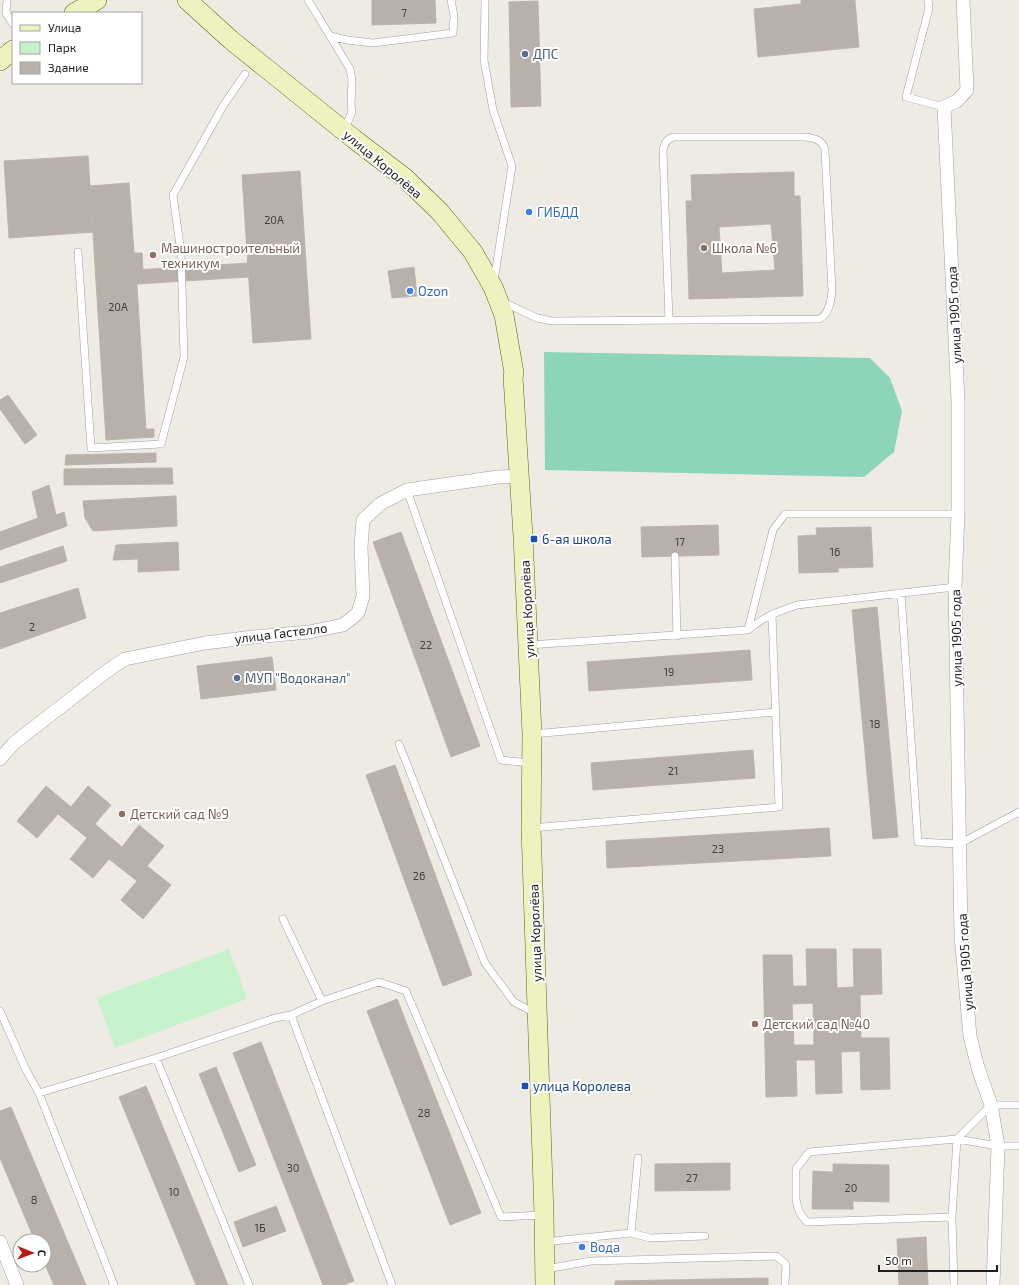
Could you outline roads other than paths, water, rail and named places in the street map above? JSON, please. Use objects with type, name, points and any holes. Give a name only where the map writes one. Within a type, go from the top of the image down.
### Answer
[{"type":"main road","points":[[76,12],[97,0]]},
{"type":"main road","name":"улица Королёва","points":[[188,0],[231,40],[405,178],[440,212],[473,252],[495,293],[504,315],[514,373],[532,734],[531,828],[545,1277]]},
{"type":"main road","points":[[0,61],[12,51]]},
{"type":"street","points":[[944,107],[957,101],[966,90],[963,0]]},
{"type":"street","name":"улица 1905 года","points":[[944,107],[957,386],[958,514],[955,587],[962,935],[970,1036],[978,1068],[991,1105],[998,1146],[993,1285]]},
{"type":"street","name":"улица Гастелло","points":[[0,759],[14,743],[107,671],[125,659],[205,643],[309,632],[343,625],[358,613],[363,596],[361,547],[363,520],[380,504],[407,490],[498,477],[519,476]]},
{"type":"street","points":[[0,1242],[13,1284]]},
{"type":"lane","points":[[7,0],[6,13],[12,22]]},
{"type":"lane","points":[[308,0],[350,69],[352,80],[352,112],[343,130]]},
{"type":"lane","points":[[330,36],[347,40],[374,43],[453,33],[454,16],[451,0]]},
{"type":"lane","points":[[486,0],[484,60],[493,110],[512,166],[495,293],[537,318],[552,322],[818,319],[826,314],[832,291],[825,150],[822,143],[815,139],[805,137],[674,137],[668,140],[663,151],[669,320]]},
{"type":"lane","points":[[928,0],[929,8],[906,97],[944,107]]},
{"type":"lane","points":[[78,252],[91,448],[161,444],[184,357],[181,253],[173,195],[223,106],[246,74]]},
{"type":"lane","points":[[407,490],[501,760],[532,763]]},
{"type":"lane","points":[[748,630],[773,530],[786,514],[958,514]]},
{"type":"lane","points":[[675,556],[677,636]]},
{"type":"lane","points":[[528,645],[748,630],[759,621],[772,614],[797,605],[955,587]]},
{"type":"lane","points":[[901,593],[918,842],[959,844],[1019,812]]},
{"type":"lane","points":[[531,828],[779,807],[772,614]]},
{"type":"lane","points":[[532,734],[776,712]]},
{"type":"lane","points":[[399,744],[485,963],[514,1002],[538,1014]]},
{"type":"lane","points":[[283,919],[322,1001]]},
{"type":"lane","points":[[39,1093],[156,1058],[275,1018],[291,1015],[322,1001],[379,982],[406,991],[501,1217],[544,1215]]},
{"type":"lane","points":[[0,1011],[26,1070],[39,1093],[114,1285]]},
{"type":"lane","points":[[291,1015],[392,1285]]},
{"type":"lane","points":[[156,1058],[249,1285]]},
{"type":"lane","points":[[954,1285],[952,1218],[957,1139],[991,1105],[1019,1105]]},
{"type":"lane","points":[[952,1218],[807,1222],[801,1215],[796,1199],[796,1169],[809,1152],[957,1139],[998,1146],[1019,1146]]},
{"type":"lane","points":[[631,1233],[638,1158]]},
{"type":"lane","points":[[544,1242],[631,1233],[650,1238],[705,1236]]},
{"type":"lane","points":[[545,1277],[591,1261],[776,1256],[786,1264],[785,1285]]},
{"type":"place","name":"ДПС","points":[[525,54]]},
{"type":"place","name":"ГИБДД","points":[[529,212]]},
{"type":"place","name":"Школа №6","points":[[704,248]]},
{"type":"place","name":"Машиностроительный техникум","points":[[153,255]]},
{"type":"place","name":"Ozon","points":[[410,291]]},
{"type":"place","name":"6-ая школа","points":[[534,539]]},
{"type":"place","name":"МУП \"Водоканал\"","points":[[237,678]]},
{"type":"place","name":"Детский сад №9","points":[[122,814]]},
{"type":"place","name":"Детский сад №40","points":[[755,1024]]},
{"type":"place","name":"улица Королева","points":[[525,1086]]},
{"type":"place","name":"Вода","points":[[582,1247]]}]
